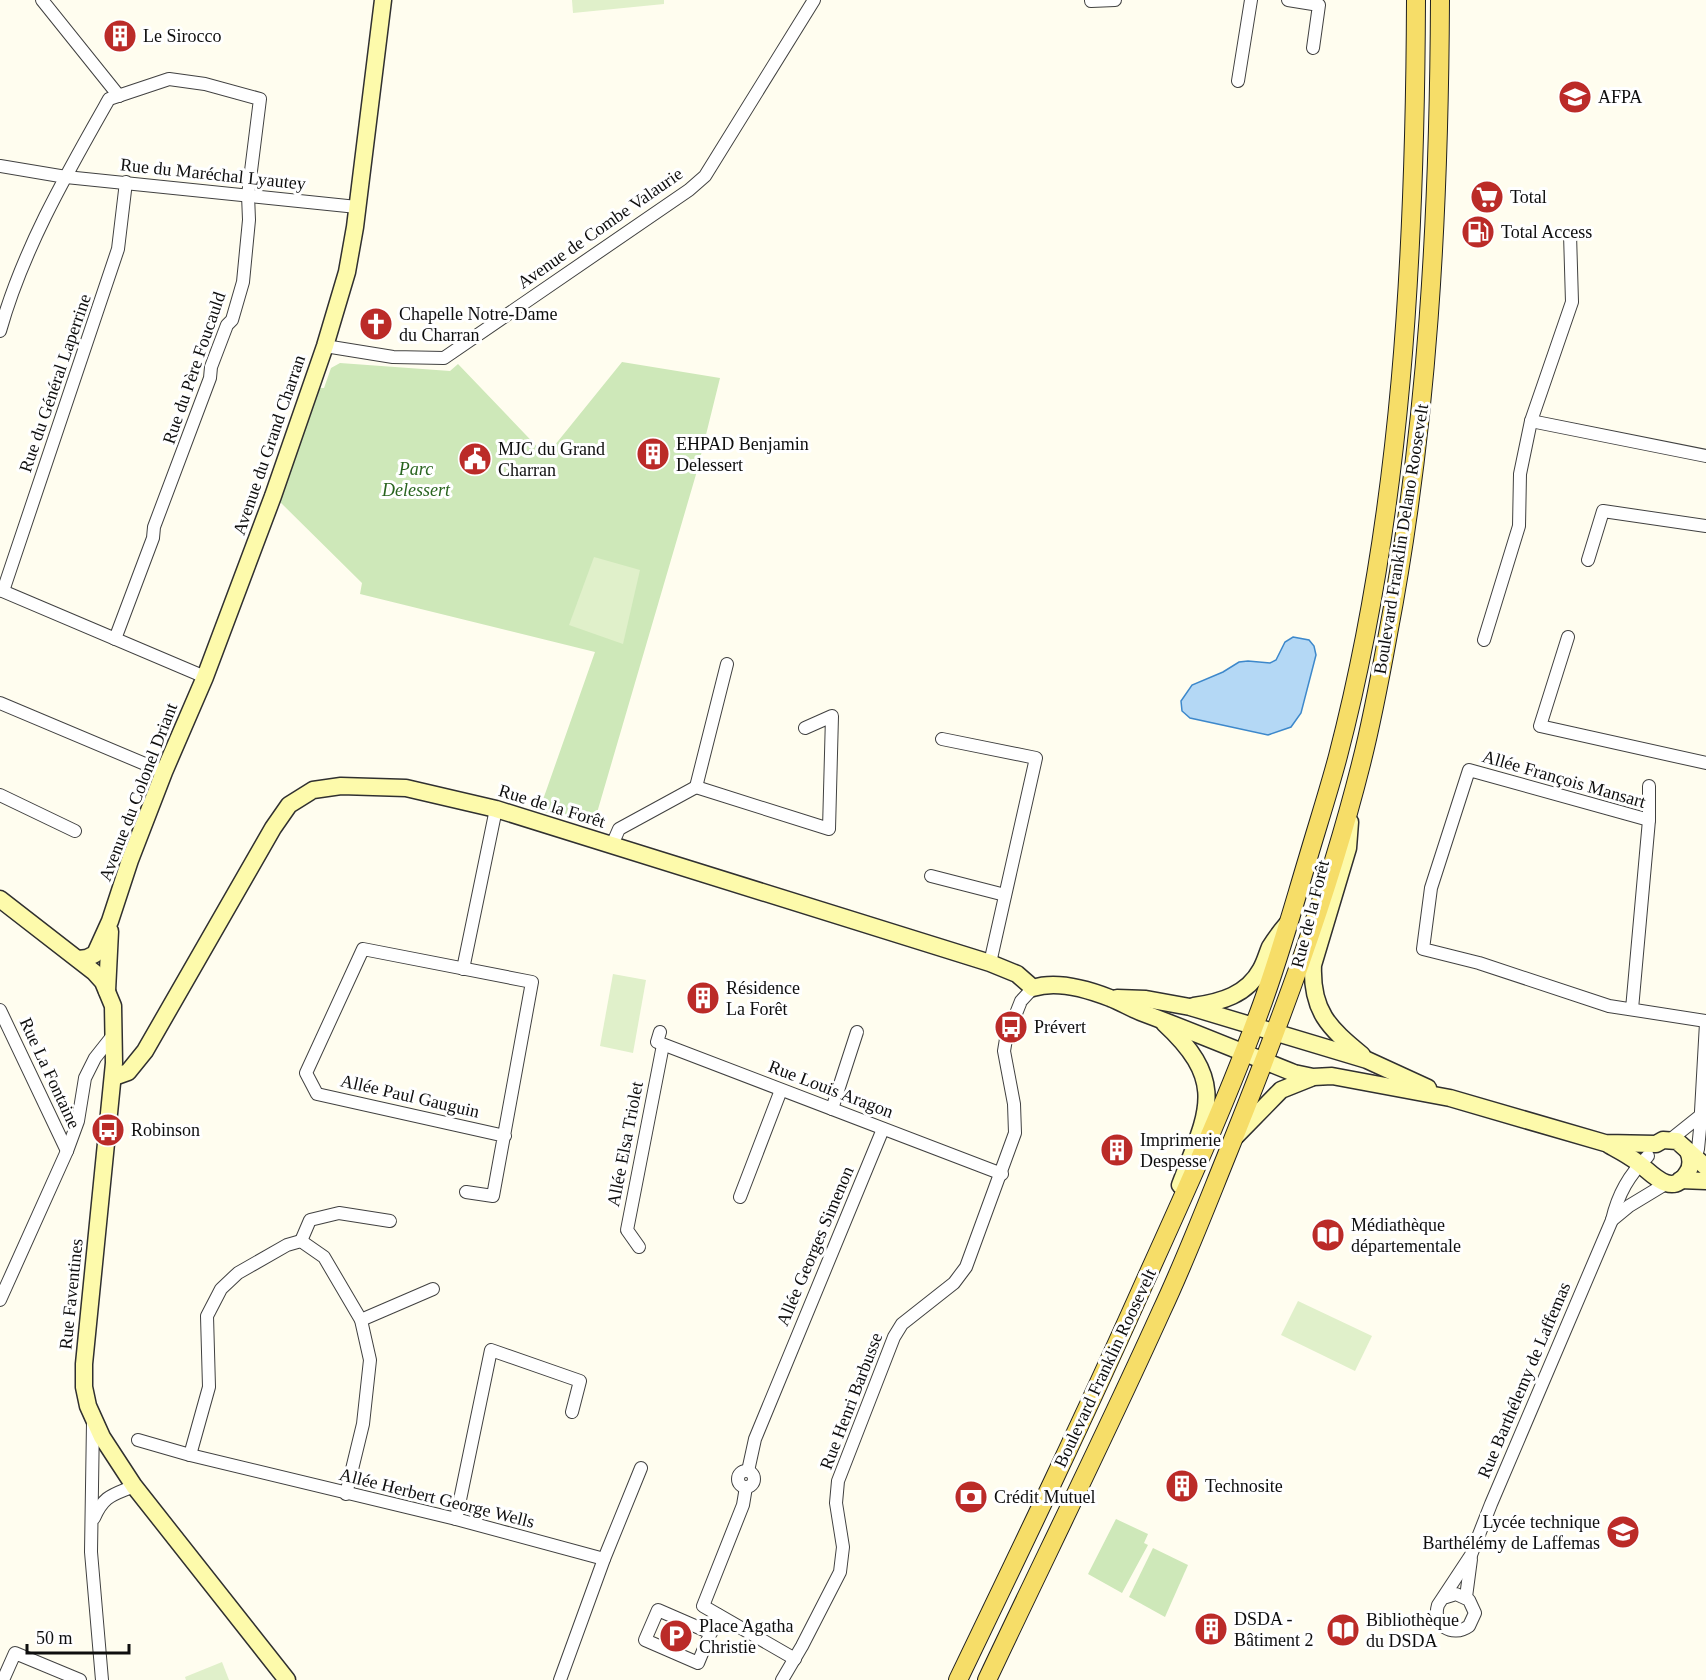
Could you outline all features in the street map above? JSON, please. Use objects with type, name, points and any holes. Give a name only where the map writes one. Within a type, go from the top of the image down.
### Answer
[{"type":"main road","name":"Boulevard Franklin Delano Roosevelt","points":[[1243,1052],[1289,921],[1338,757],[1374,588],[1393,448],[1405,330],[1414,150],[1416,0]]},
{"type":"main road","name":"Boulevard Franklin Delano Roosevelt","points":[[1266,1061],[1320,910],[1353,795],[1375,703],[1396,592],[1426,367],[1434,258],[1440,90],[1440,0]]},
{"type":"main road","name":"Boulevard Franklin Roosevelt","points":[[958,1680],[1163,1243],[1203,1154],[1243,1052]]},
{"type":"main road","name":"Boulevard Franklin Roosevelt","points":[[987,1680],[1161,1312],[1266,1061]]},
{"type":"street","points":[[0,331],[15,283],[45,216],[109,99],[119,96],[42,0]]},
{"type":"street","name":"Avenue du Grand Charran","points":[[205,677],[273,496],[325,346],[347,272],[383,0]]},
{"type":"street","name":"Avenue de Combe Valaurie","points":[[325,346],[393,357],[444,358],[689,190],[705,176],[813,0]]},
{"type":"street","points":[[1091,1],[1115,0]]},
{"type":"street","points":[[1238,81],[1251,0]]},
{"type":"street","points":[[1288,0],[1318,5],[1313,48]]},
{"type":"street","name":"Rue du Père Foucauld","points":[[115,639],[243,282],[249,220],[248,195],[260,99],[205,84],[169,79],[119,96]]},
{"type":"street","name":"Rue du Maréchal Lyautey","points":[[0,166],[66,177],[357,207]]},
{"type":"street","name":"Rue du Général Laperrine","points":[[1,591],[118,249],[126,182]]},
{"type":"street","points":[[1484,640],[1519,526],[1520,474],[1531,421],[1572,302],[1570,234]]},
{"type":"street","points":[[1531,421],[1706,456]]},
{"type":"street","points":[[1588,560],[1603,511],[1706,526]]},
{"type":"street","points":[[1,591],[205,677]]},
{"type":"street","points":[[1568,636],[1540,726],[1706,763]]},
{"type":"street","points":[[696,787],[727,664]]},
{"type":"street","name":"Avenue du Colonel Driant","points":[[79,959],[95,954],[110,921],[130,860],[164,772],[205,677]]},
{"type":"street","points":[[0,703],[164,772]]},
{"type":"street","points":[[612,845],[619,829],[696,787],[829,829],[832,716],[805,728]]},
{"type":"street","points":[[942,739],[1036,758],[990,963]]},
{"type":"street","name":"Allée François Mansart","points":[[1632,1009],[1648,820],[1469,770],[1431,888],[1423,949],[1479,963],[1609,1006],[1706,1022]]},
{"type":"street","name":"Rue de la Forêt","points":[[114,1077],[128,1072],[145,1051],[273,828],[290,805],[313,790],[341,786],[406,788],[496,809],[990,963],[1017,974],[1033,988],[1046,984],[1061,984],[1110,998],[1141,1013],[1294,1073],[1313,1077]]},
{"type":"street","points":[[1648,786],[1648,820]]},
{"type":"street","points":[[0,795],[75,831]]},
{"type":"street","name":"Rue de la Forêt","points":[[1353,795],[1348,848],[1314,965],[1313,978],[1323,1016],[1334,1031],[1367,1060]]},
{"type":"street","points":[[463,969],[496,809]]},
{"type":"street","points":[[931,876],[1005,895]]},
{"type":"street","name":"Rue Faventines","points":[[0,899],[94,972],[107,991],[112,1006],[114,1077],[84,1364],[84,1387],[93,1421],[134,1486],[287,1680]]},
{"type":"street","name":"Avenue du Colonel Driant","points":[[107,991],[110,921]]},
{"type":"street","points":[[1190,1007],[1218,1003],[1236,995],[1250,984],[1261,970],[1271,946],[1289,921]]},
{"type":"street","name":"Allée Paul Gauguin","points":[[466,1192],[493,1196],[505,1136],[532,982],[363,949],[306,1073],[317,1094],[505,1136]]},
{"type":"street","name":"Rue Henri Barbusse","points":[[782,1680],[840,1572],[843,1546],[836,1491],[894,1337],[902,1324],[954,1283],[966,1268],[1002,1174],[1015,1133],[1016,1118],[1004,1051],[1006,1039],[1021,1001],[1033,988]]},
{"type":"street","name":"Rue de la Forêt","points":[[1110,998],[1146,999],[1190,1007],[1367,1060],[1450,1098]]},
{"type":"street","name":"Rue La Fontaine","points":[[0,1010],[67,1151]]},
{"type":"street","points":[[1158,1018],[1178,1036],[1198,1064],[1205,1080],[1208,1096],[1205,1118],[1169,1214],[1163,1243]]},
{"type":"street","points":[[1612,1220],[1629,1206],[1688,1168],[1700,1116],[1706,1022]]},
{"type":"street","points":[[832,1109],[857,1032]]},
{"type":"street","points":[[0,1300],[67,1151],[78,1121],[85,1078],[95,1058],[114,1034]]},
{"type":"street","name":"Rue Louis Aragon","points":[[661,1039],[781,1090],[1002,1174]]},
{"type":"street","name":"Allée Elsa Triolet","points":[[639,1247],[627,1230],[661,1039]]},
{"type":"street","name":"Rue de la Forêt","points":[[1233,1139],[1281,1090],[1301,1080],[1332,1076],[1450,1098],[1605,1143]]},
{"type":"street","points":[[740,1197],[781,1090]]},
{"type":"street","name":"Rue Barthélemy de Laffemas","points":[[1443,1598],[1471,1555],[1612,1220],[1619,1195],[1653,1155],[1700,1116]]},
{"type":"street","name":"Allée Georges Simenon","points":[[718,1615],[703,1606],[743,1505],[746,1487],[742,1486],[738,1479],[743,1472],[748,1471],[755,1439],[883,1129]]},
{"type":"street","points":[[1605,1143],[1653,1155],[1677,1141],[1688,1168],[1706,1182]]},
{"type":"street","points":[[1605,1143],[1653,1155]]},
{"type":"street","points":[[1653,1155],[1658,1180],[1688,1168]]},
{"type":"street","points":[[301,1241],[310,1220],[329,1215],[339,1213],[390,1221]]},
{"type":"street","points":[[301,1241],[324,1257],[361,1320],[370,1360],[363,1424],[346,1494]]},
{"type":"street","points":[[190,1455],[209,1387],[207,1316],[216,1298],[221,1289],[238,1273],[287,1245],[301,1241]]},
{"type":"street","points":[[361,1320],[433,1289]]},
{"type":"street","points":[[456,1519],[491,1350],[580,1381],[572,1412]]},
{"type":"street","points":[[93,1421],[91,1552],[102,1680]]},
{"type":"street","name":"Allée Herbert George Wells","points":[[138,1440],[346,1494],[456,1519],[604,1560]]},
{"type":"street","points":[[560,1680],[640,1468]]},
{"type":"street","points":[[93,1522],[100,1505],[108,1497],[134,1486]]},
{"type":"street","name":"Rue Barthélemy de Laffemas","points":[[1466,1597],[1471,1555]]},
{"type":"street","points":[[1456,1594],[1466,1597],[1474,1608],[1474,1618],[1465,1629],[1456,1632],[1446,1629],[1438,1621],[1437,1610],[1443,1598],[1456,1594]]},
{"type":"street","points":[[711,1633],[658,1610],[645,1640],[698,1663],[711,1633],[718,1615],[795,1659]]},
{"type":"street","points":[[3,1680],[15,1653],[80,1680]]},
{"type":"green space","points":[[572,0],[664,0],[664,4],[573,13]]},
{"type":"green space","name":"Parc Delessert","points":[[622,362],[720,378],[697,471],[594,823],[539,811],[595,652],[360,594],[362,583],[279,501],[318,388],[324,388],[331,368],[340,363],[450,371],[458,364],[546,456]]},
{"type":"green space","points":[[594,557],[640,570],[623,644],[569,625]]},
{"type":"green space","points":[[613,974],[646,980],[633,1053],[600,1046]]},
{"type":"green space","points":[[1298,1301],[1372,1336],[1355,1371],[1281,1335]]},
{"type":"green space","points":[[1116,1519],[1148,1534],[1144,1543],[1148,1545],[1122,1593],[1088,1574]]},
{"type":"green space","points":[[1153,1548],[1188,1565],[1165,1617],[1129,1597]]},
{"type":"green space","points":[[222,1662],[229,1680],[186,1680],[185,1677]]},
{"type":"water","points":[[1293,637],[1309,640],[1314,646],[1316,655],[1301,713],[1291,727],[1268,735],[1190,718],[1182,711],[1181,701],[1192,685],[1223,672],[1239,662],[1270,663],[1276,660],[1285,642]]},
{"type":"place","name":"Le Sirocco","points":[[120,36]]},
{"type":"place","name":"AFPA","points":[[1575,97]]},
{"type":"place","name":"Total","points":[[1487,197]]},
{"type":"place","name":"Total Access","points":[[1478,232]]},
{"type":"place","name":"Chapelle Notre-Dame du Charran","points":[[376,324]]},
{"type":"place","name":"EHPAD Benjamin Delessert","points":[[653,454]]},
{"type":"place","name":"MJC du Grand Charran","points":[[475,459]]},
{"type":"place","name":"Résidence La Forêt","points":[[703,998]]},
{"type":"place","name":"Prévert","points":[[1011,1027]]},
{"type":"place","name":"Robinson","points":[[108,1130]]},
{"type":"place","name":"Imprimerie Despesse","points":[[1117,1150]]},
{"type":"place","name":"Médiathèque départementale","points":[[1328,1235]]},
{"type":"place","name":"Technosite","points":[[1182,1486]]},
{"type":"place","name":"Crédit Mutuel","points":[[971,1497]]},
{"type":"place","name":"Lycée technique Barthélémy de Laffemas","points":[[1623,1532]]},
{"type":"place","name":"DSDA - Bâtiment 2","points":[[1211,1629]]},
{"type":"place","name":"Bibliothèque du DSDA","points":[[1343,1630]]},
{"type":"place","name":"Place Agatha Christie","points":[[676,1636]]}]
